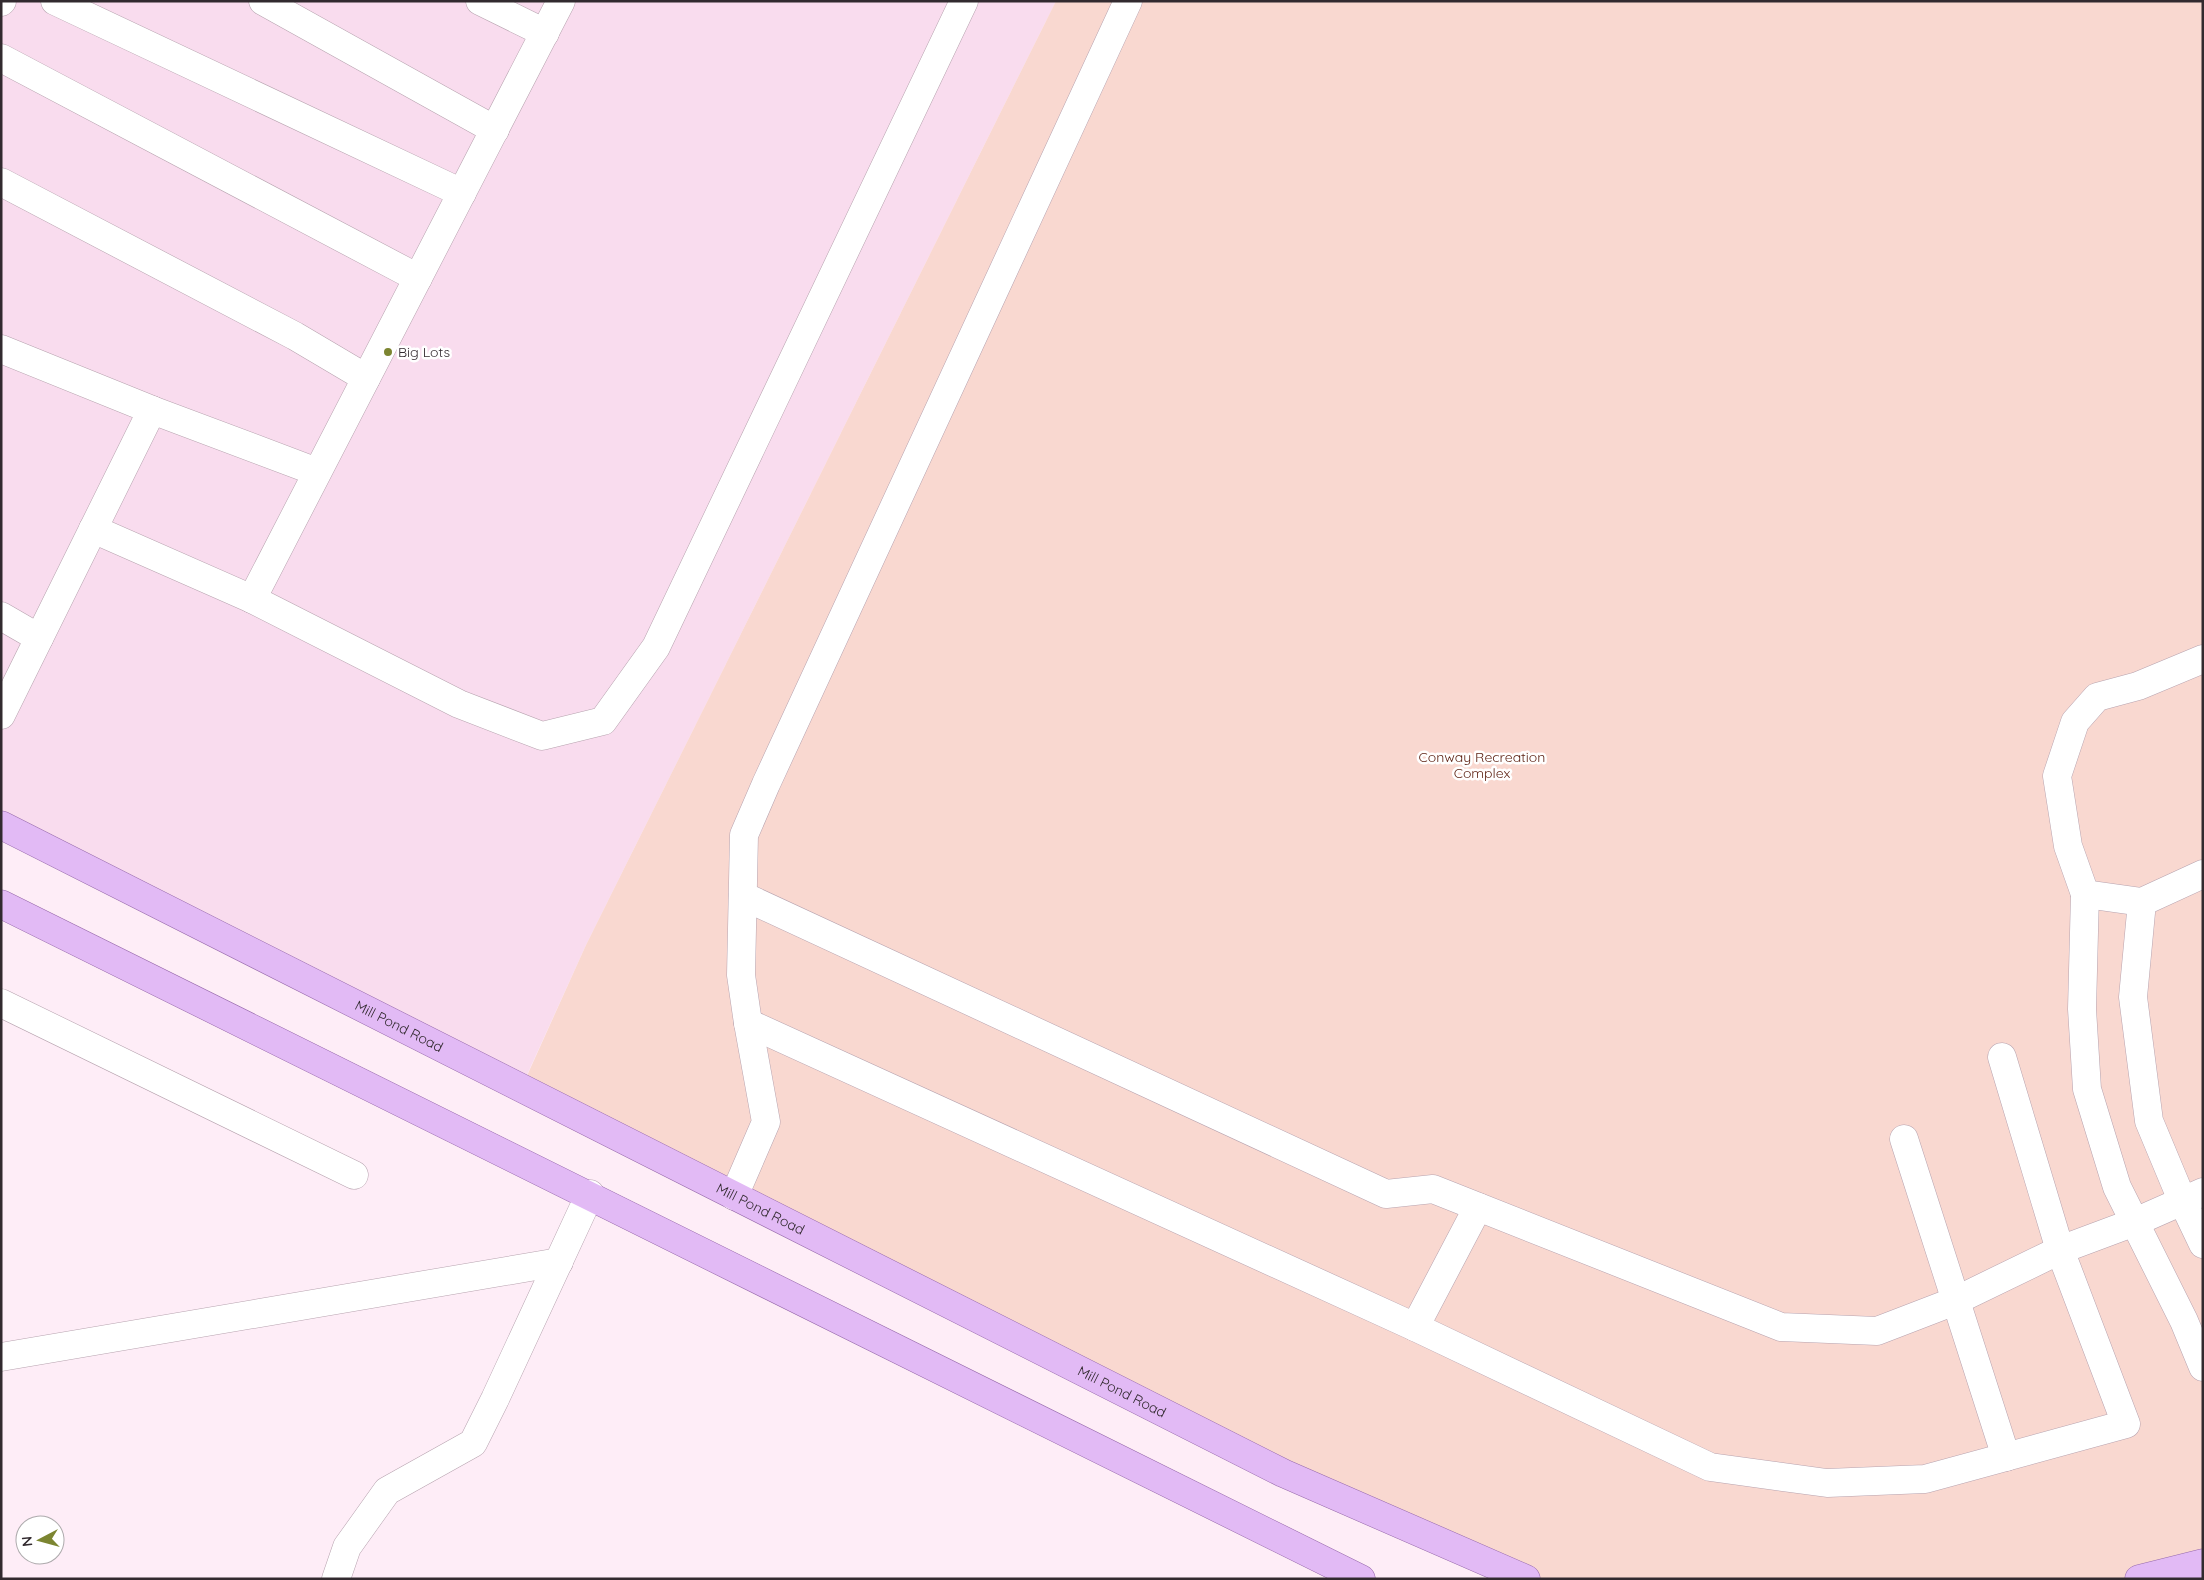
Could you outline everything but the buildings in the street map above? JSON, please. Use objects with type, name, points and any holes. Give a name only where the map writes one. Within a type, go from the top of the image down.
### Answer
[{"type":"main road","name":"Mill Pond Road","points":[[1,825],[1283,1474],[1526,1579]]},
{"type":"main road","points":[[1,904],[590,1194],[1361,1579]]},
{"type":"main road","points":[[2139,1579],[2203,1563]]},
{"type":"lane","points":[[55,1],[462,193]]},
{"type":"lane","points":[[480,1],[545,33]]},
{"type":"lane","points":[[252,599],[562,1]]},
{"type":"lane","points":[[93,529],[252,599],[459,704],[542,736],[603,721],[656,647],[964,1]]},
{"type":"lane","points":[[734,1196],[766,1122],[741,975],[744,835],[1128,1]]},
{"type":"lane","points":[[266,2],[495,130]]},
{"type":"lane","points":[[1,58],[418,278]]},
{"type":"lane","points":[[1,182],[295,336],[366,378]]},
{"type":"lane","points":[[1,349],[152,410],[317,472]]},
{"type":"lane","points":[[1,715],[152,410]]},
{"type":"lane","points":[[1,616],[39,638]]},
{"type":"lane","points":[[2203,659],[2138,686],[2097,697],[2075,722],[2057,776],[2068,846],[2085,894],[2082,1009],[2087,1089],[2117,1188],[2184,1321],[2203,1367]]},
{"type":"lane","points":[[2085,894],[2142,902],[2203,874]]},
{"type":"lane","points":[[743,896],[1386,1194],[1433,1189],[1781,1327],[1877,1331],[1955,1301],[2060,1250],[2135,1222],[2192,1196]]},
{"type":"lane","points":[[2142,902],[2132,997],[2149,1121],[2192,1196],[2203,1244]]},
{"type":"lane","points":[[1,1003],[354,1174]]},
{"type":"lane","points":[[748,1023],[1415,1327],[1710,1467],[1827,1483],[1925,1479],[2126,1424],[2060,1250],[2002,1057]]},
{"type":"lane","points":[[1904,1139],[2006,1457]]},
{"type":"lane","points":[[336,1579],[347,1547],[387,1491],[473,1443],[590,1194]]},
{"type":"lane","points":[[1415,1327],[1478,1207]]},
{"type":"lane","points":[[1,1357],[559,1262]]},
{"type":"shaded area","points":[[1,1],[1056,1],[586,945],[521,1088],[1,824]]},
{"type":"green space","name":"Conway Recreation Complex","points":[[1056,1],[2203,1],[2203,1563],[2139,1579],[1526,1579],[521,1089],[586,945]]},
{"type":"place","name":"Big Lots","points":[[388,352]]}]
